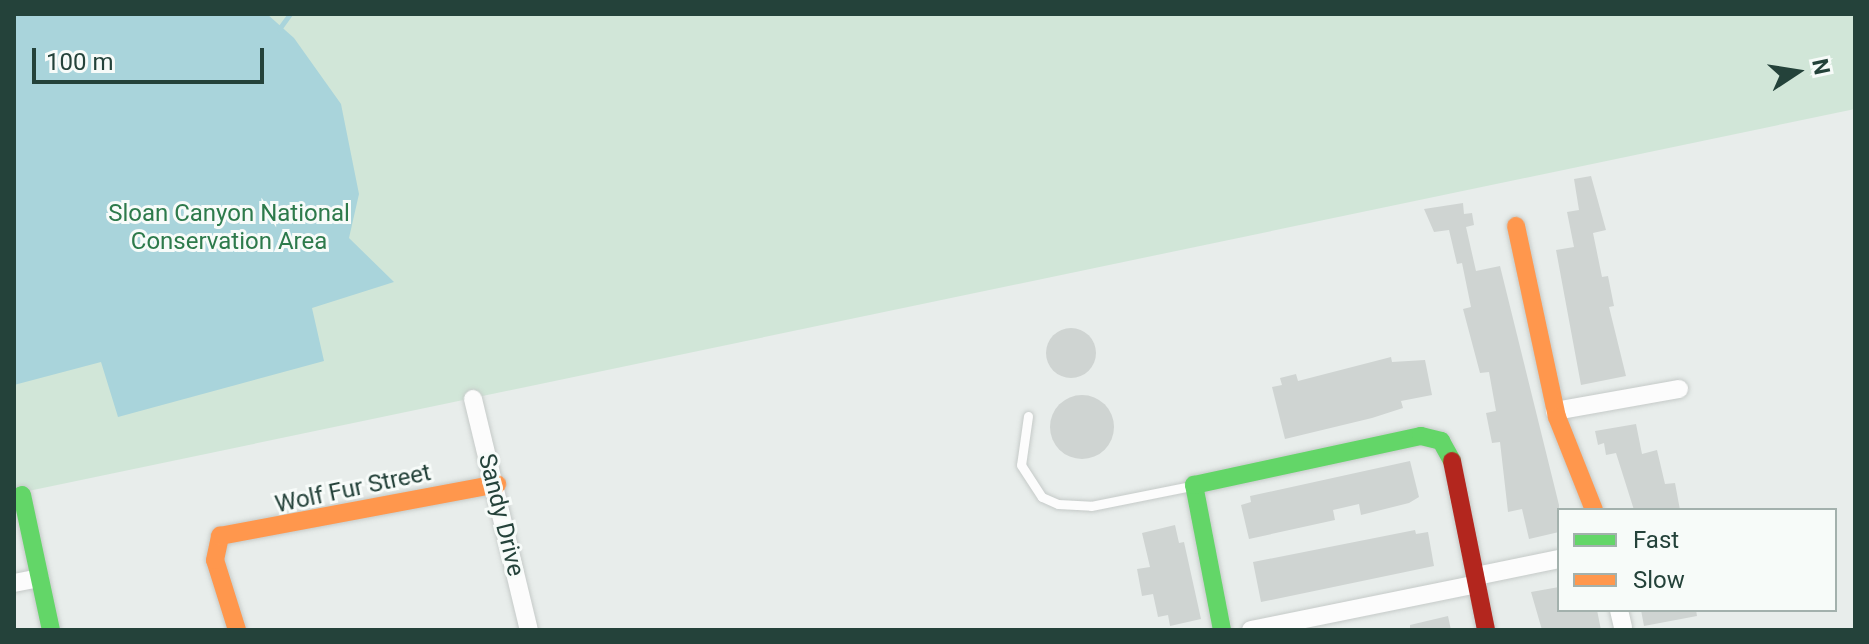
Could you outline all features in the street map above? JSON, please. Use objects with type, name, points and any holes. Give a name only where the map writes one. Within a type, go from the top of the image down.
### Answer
[{"type":"street","points":[[1516,226],[1555,411],[1593,508]]},
{"type":"street","points":[[1555,411],[1679,389]]},
{"type":"street","name":"Sandy Drive","points":[[473,399],[497,484],[529,630]]},
{"type":"street","points":[[1222,630],[1194,485],[1409,437],[1441,441],[1452,460],[1486,630]]},
{"type":"street","name":"Wolf Fur Street","points":[[237,630],[215,560],[220,536],[497,484]]},
{"type":"street","points":[[22,495],[51,630]]},
{"type":"street","points":[[1251,630],[1557,560]]},
{"type":"street","points":[[14,583],[40,578]]},
{"type":"lane","points":[[1028,416],[1021,465],[1042,497],[1058,504],[1091,506],[1194,485]]},
{"type":"green space","name":"Sloan Canyon National Conservation Area","points":[[14,14],[1855,14],[1855,109],[14,494]]},
{"type":"water","points":[[14,14],[267,14],[294,38],[341,104],[359,194],[349,238],[394,282],[312,308],[324,361],[118,417],[101,362],[14,385]]},
{"type":"building","points":[[1591,176],[1606,230],[1593,233],[1602,277],[1608,276],[1614,306],[1609,307],[1626,376],[1581,385],[1556,250],[1574,247],[1567,212],[1579,210],[1574,179]]},
{"type":"building","points":[[1463,203],[1464,214],[1472,213],[1474,225],[1466,227],[1476,271],[1500,266],[1559,505],[1557,532],[1529,539],[1522,509],[1508,512],[1500,442],[1492,443],[1486,413],[1496,411],[1489,372],[1480,373],[1463,309],[1471,307],[1462,263],[1457,264],[1449,230],[1434,232],[1424,209]]},
{"type":"building","points":[[1071,328],[1088,336],[1096,353],[1088,370],[1071,378],[1054,370],[1046,353],[1054,336]]},
{"type":"building","points":[[1391,357],[1392,362],[1425,360],[1432,395],[1401,401],[1403,408],[1372,418],[1285,439],[1272,387],[1282,385],[1280,378],[1296,374],[1298,381]]},
{"type":"building","points":[[1082,395],[1105,404],[1114,427],[1105,450],[1082,459],[1059,450],[1050,427],[1059,404]]},
{"type":"building","points":[[1636,424],[1642,454],[1657,450],[1665,484],[1675,483],[1680,508],[1633,508],[1616,453],[1606,455],[1604,443],[1598,445],[1595,431]]},
{"type":"building","points":[[1410,461],[1419,497],[1409,503],[1361,515],[1359,504],[1333,510],[1335,520],[1249,539],[1241,505],[1251,502],[1250,496]]},
{"type":"building","points":[[1175,525],[1179,543],[1184,542],[1201,619],[1170,626],[1168,615],[1158,617],[1153,594],[1142,596],[1137,569],[1150,567],[1142,533]]},
{"type":"building","points":[[1415,530],[1416,534],[1428,532],[1434,566],[1261,602],[1253,562]]},
{"type":"building","points":[[1557,587],[1557,612],[1597,612],[1601,630],[1542,630],[1531,592]]},
{"type":"building","points":[[1641,612],[1696,612],[1697,616],[1644,626]]},
{"type":"building","points":[[1448,616],[1451,630],[1410,630],[1410,625]]},
{"type":"waterway","points":[[279,29],[290,14]]},
{"type":"traffic: fast","points":[[1222,630],[1194,485],[1421,436],[1441,441],[1452,461]]},
{"type":"traffic: fast","points":[[22,495],[51,630]]},
{"type":"traffic: slow","points":[[1516,226],[1557,417],[1593,508]]},
{"type":"traffic: slow","points":[[237,630],[215,560],[220,536],[497,484]]},
{"type":"traffic: jam","points":[[1452,461],[1486,630]]}]
